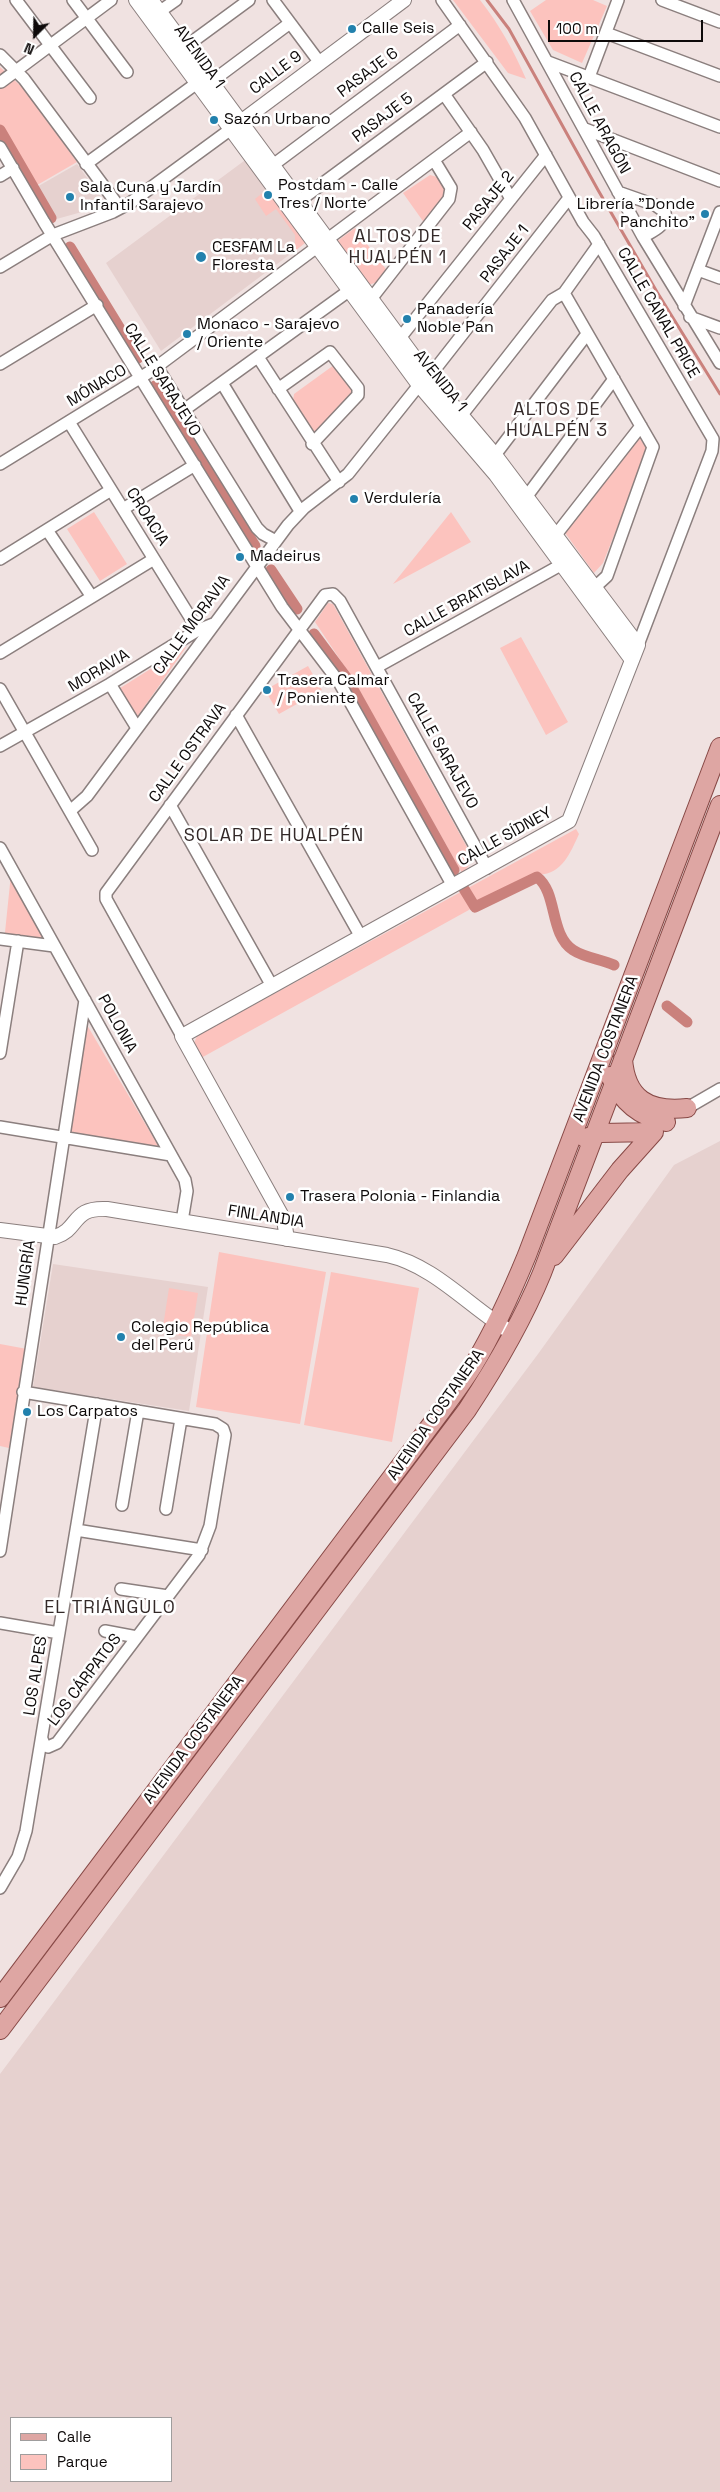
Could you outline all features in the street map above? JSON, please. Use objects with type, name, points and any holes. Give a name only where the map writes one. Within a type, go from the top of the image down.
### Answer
[{"type":"main road","name":"AVENIDA COSTANERA","points":[[3,1988],[416,1445],[472,1368],[496,1324],[516,1281],[720,747]]},
{"type":"main road","name":"AVENIDA COSTANERA","points":[[0,2030],[467,1410],[514,1334],[603,1134],[614,1084],[720,805]]},
{"type":"main road","points":[[606,1049],[608,1066],[614,1084],[634,1109],[660,1127]]},
{"type":"main road","points":[[623,1059],[628,1083],[639,1098],[657,1107],[687,1108]]},
{"type":"main road","points":[[566,1153],[580,1140],[603,1134],[660,1127]]},
{"type":"main road","points":[[542,1272],[620,1170],[660,1127]]},
{"type":"main road","points":[[603,1134],[618,1139],[623,1152],[620,1170]]},
{"type":"street","points":[[16,0],[90,98]]},
{"type":"street","points":[[73,0],[127,72]]},
{"type":"street","points":[[1,82],[111,0]]},
{"type":"street","name":"AVENIDA 1","points":[[136,0],[204,83],[322,243],[371,299],[400,338],[423,381],[461,416],[495,455],[555,536],[567,562],[594,588],[638,645]]},
{"type":"street","name":"AVENIDA 1","points":[[150,0],[185,47],[204,83]]},
{"type":"street","points":[[159,12],[176,0]]},
{"type":"street","points":[[185,47],[249,0]]},
{"type":"street","points":[[273,0],[320,63]]},
{"type":"street","name":"CALLE 9","points":[[53,235],[120,208],[236,125],[404,0]]},
{"type":"street","name":"CALLE CANAL PRICE","points":[[442,0],[516,104],[713,443]]},
{"type":"street","name":"CALLE ARAGÓN","points":[[513,0],[643,237],[690,317],[720,363]]},
{"type":"street","points":[[589,77],[618,0]]},
{"type":"street","points":[[662,0],[720,22]]},
{"type":"street","points":[[86,164],[290,23]]},
{"type":"street","name":"PASAJE 6","points":[[273,166],[460,25]]},
{"type":"street","points":[[606,33],[720,76]]},
{"type":"street","points":[[0,55],[24,79],[120,208]]},
{"type":"street","name":"PASAJE 5","points":[[299,201],[487,62]]},
{"type":"street","points":[[548,62],[720,127]]},
{"type":"street","points":[[444,94],[471,132],[511,199]]},
{"type":"street","name":"AVENIDA 1","points":[[236,125],[273,166],[299,201],[350,290],[567,562],[632,660]]},
{"type":"street","points":[[585,130],[720,181]]},
{"type":"street","name":"MÓNACO","points":[[0,464],[142,378],[471,132]]},
{"type":"street","name":"CALLE SARAJEVO","points":[[0,147],[257,566],[298,630],[339,682],[453,886]]},
{"type":"street","name":"PASAJE 2","points":[[400,338],[546,155]]},
{"type":"street","points":[[371,299],[449,199],[451,193],[449,184],[434,160]]},
{"type":"street","points":[[0,176],[13,168]]},
{"type":"street","points":[[618,192],[656,205],[665,212],[665,218],[660,227],[643,237]]},
{"type":"street","name":"PASAJE 1","points":[[423,381],[569,198]]},
{"type":"street","points":[[684,306],[717,228],[720,212]]},
{"type":"street","points":[[0,267],[53,235]]},
{"type":"street","points":[[461,416],[552,300],[564,292],[599,244]]},
{"type":"street","points":[[698,270],[720,278]]},
{"type":"street","points":[[184,410],[350,290]]},
{"type":"street","points":[[564,292],[653,445],[607,576],[594,588]]},
{"type":"street","points":[[0,364],[97,305]]},
{"type":"street","points":[[690,317],[720,328]]},
{"type":"street","points":[[495,455],[587,334]]},
{"type":"street","points":[[278,389],[330,352],[358,388],[358,395],[312,444]]},
{"type":"street","points":[[258,356],[312,444],[338,482]]},
{"type":"street","points":[[157,367],[260,532],[276,541]]},
{"type":"street","points":[[526,496],[614,379]]},
{"type":"street","name":"CALLE MORAVIA","points":[[70,811],[87,796],[213,624],[300,511],[352,470],[423,381]]},
{"type":"street","points":[[222,383],[300,511]]},
{"type":"street","name":"CROACIA","points":[[69,422],[198,630]]},
{"type":"street","points":[[555,536],[641,426]]},
{"type":"street","name":"CALLE SÍDNEY","points":[[182,1036],[564,825],[572,818],[712,450],[713,443]]},
{"type":"street","points":[[123,509],[196,465]]},
{"type":"street","points":[[0,559],[112,490]]},
{"type":"street","points":[[47,530],[92,597]]},
{"type":"street","points":[[0,653],[154,559]]},
{"type":"street","name":"CALLE BRATISLAVA","points":[[377,667],[567,562]]},
{"type":"street","name":"CALLE SARAJEVO","points":[[298,630],[323,597],[333,594],[340,601],[487,868]]},
{"type":"street","name":"MORAVIA","points":[[0,746],[110,684],[198,630],[213,624]]},
{"type":"street","name":"CALLE OSTRAVA","points":[[182,1036],[105,895],[298,630]]},
{"type":"street","points":[[110,684],[137,728]]},
{"type":"street","points":[[0,689],[92,850]]},
{"type":"street","points":[[236,715],[361,937]]},
{"type":"street","points":[[170,805],[272,986]]},
{"type":"street","name":"POLONIA","points":[[0,848],[187,1186],[182,1221]]},
{"type":"street","points":[[0,938],[54,946]]},
{"type":"street","points":[[0,1052],[3,1015],[18,942]]},
{"type":"street","name":"HUNGRÍA","points":[[0,1548],[85,1000]]},
{"type":"street","points":[[182,1036],[284,1220],[287,1239]]},
{"type":"street","points":[[660,1127],[687,1108],[720,1090]]},
{"type":"street","points":[[0,1128],[171,1155]]},
{"type":"street","name":"FINLANDIA","points":[[47,1238],[62,1234],[78,1216],[94,1208],[182,1221],[405,1260],[425,1270],[496,1324],[514,1334]]},
{"type":"street","points":[[0,1230],[47,1238]]},
{"type":"street","points":[[24,1392],[181,1418],[166,1509]]},
{"type":"street","name":"LOS ALPES","points":[[0,1888],[18,1857],[26,1831],[97,1404]]},
{"type":"street","points":[[122,1506],[138,1411]]},
{"type":"street","name":"LOS CÁRPATOS","points":[[42,1739],[48,1747],[57,1743],[202,1550],[212,1516],[225,1438],[223,1429],[216,1424],[181,1418]]},
{"type":"street","points":[[76,1530],[202,1550]]},
{"type":"street","points":[[121,1589],[168,1596]]},
{"type":"street","points":[[0,1622],[59,1633]]},
{"type":"street","points":[[105,1631],[137,1638]]},
{"type":"shaded area","name":"CESFAM La Floresta","points":[[248,158],[305,243],[161,351],[106,263]]},
{"type":"shaded area","name":"Sala Cuna y Jardín Infantil Sarajevo","points":[[77,164],[107,205],[53,220],[35,188]]},
{"type":"shaded area","points":[[720,1141],[720,2492],[0,2492],[0,2074],[538,1354],[674,1165]]},
{"type":"shaded area","name":"Colegio República del Perú","points":[[53,1264],[208,1287],[189,1411],[33,1387]]},
{"type":"green space","points":[[453,0],[480,0],[506,38],[526,79],[508,73]]},
{"type":"green space","points":[[546,0],[593,0],[607,6],[582,63],[553,50],[530,11]]},
{"type":"green space","points":[[0,67],[23,88],[77,162],[32,188],[0,135]]},
{"type":"green space","points":[[430,175],[437,177],[447,191],[445,199],[425,224],[403,193]]},
{"type":"green space","points":[[270,187],[306,235],[305,243],[295,251],[295,235],[276,209],[266,216],[255,199]]},
{"type":"green space","points":[[355,228],[388,272],[378,282],[368,285],[336,242]]},
{"type":"green space","points":[[334,365],[340,367],[355,394],[316,438],[293,401],[294,394]]},
{"type":"green space","points":[[638,436],[648,450],[603,563],[594,573],[563,530]]},
{"type":"green space","points":[[94,512],[127,564],[100,581],[67,529]]},
{"type":"green space","points":[[451,512],[471,542],[393,584]]},
{"type":"green space","points":[[328,603],[333,604],[468,849],[470,862],[468,868],[462,873],[351,676],[315,622]]},
{"type":"green space","points":[[521,637],[568,722],[546,735],[500,648]]},
{"type":"green space","points":[[187,646],[135,720],[117,690]]},
{"type":"green space","points":[[308,666],[322,690],[279,714],[265,690]]},
{"type":"green space","points":[[576,829],[579,834],[568,856],[563,863],[551,872],[534,874],[201,1058],[194,1043],[197,1036]]},
{"type":"green space","points":[[11,874],[52,950],[4,942]]},
{"type":"green space","points":[[87,1025],[160,1149],[69,1133]]},
{"type":"green space","points":[[219,1252],[326,1272],[300,1424],[196,1407]]},
{"type":"green space","points":[[331,1272],[419,1288],[392,1442],[304,1425]]},
{"type":"green space","points":[[169,1288],[198,1293],[191,1337],[162,1333]]},
{"type":"green space","points":[[0,1344],[27,1349],[9,1448],[0,1446]]},
{"type":"waterway","points":[[487,0],[509,29],[598,190],[657,292],[720,394]]},
{"type":"waterway","points":[[0,130],[51,218]]},
{"type":"waterway","points":[[70,247],[138,358]]},
{"type":"waterway","points":[[155,386],[255,546]]},
{"type":"waterway","points":[[271,570],[297,609]]},
{"type":"waterway","points":[[314,634],[346,677],[454,870]]},
{"type":"waterway","points":[[464,889],[475,907],[537,877],[544,884],[548,893],[560,934],[565,943],[578,953],[614,965]]},
{"type":"waterway","points":[[667,1006],[687,1022]]},
{"type":"place","name":"Calle Seis","points":[[352,29]]},
{"type":"place","name":"Sazón Urbano","points":[[214,120]]},
{"type":"place","name":"Postdam - Calle Tres / Norte","points":[[268,195]]},
{"type":"place","name":"Sala Cuna y Jardín Infantil Sarajevo","points":[[70,197]]},
{"type":"place","name":"Librería \"Donde Panchito\"","points":[[705,214]]},
{"type":"place","name":"CESFAM La Floresta","points":[[201,257]]},
{"type":"place","name":"Panadería Noble Pan","points":[[407,319]]},
{"type":"place","name":"Monaco - Sarajevo / Oriente","points":[[187,334]]},
{"type":"place","name":"Verdulería","points":[[354,499]]},
{"type":"place","name":"Madeirus","points":[[240,557]]},
{"type":"place","name":"Trasera Calmar / Poniente","points":[[267,690]]},
{"type":"place","name":"Trasera Polonia - Finlandia","points":[[290,1197]]},
{"type":"place","name":"Colegio República del Perú","points":[[121,1337]]},
{"type":"place","name":"Los Carpatos","points":[[27,1412]]},
{"type":"district","name":"ALTOS DE HUALPÉN 1","points":[[398,247]]},
{"type":"district","name":"ALTOS DE HUALPÉN 3","points":[[557,420]]},
{"type":"district","name":"SOLAR DE HUALPÉN","points":[[274,836]]},
{"type":"district","name":"EL TRIÁNGULO","points":[[110,1608]]}]
